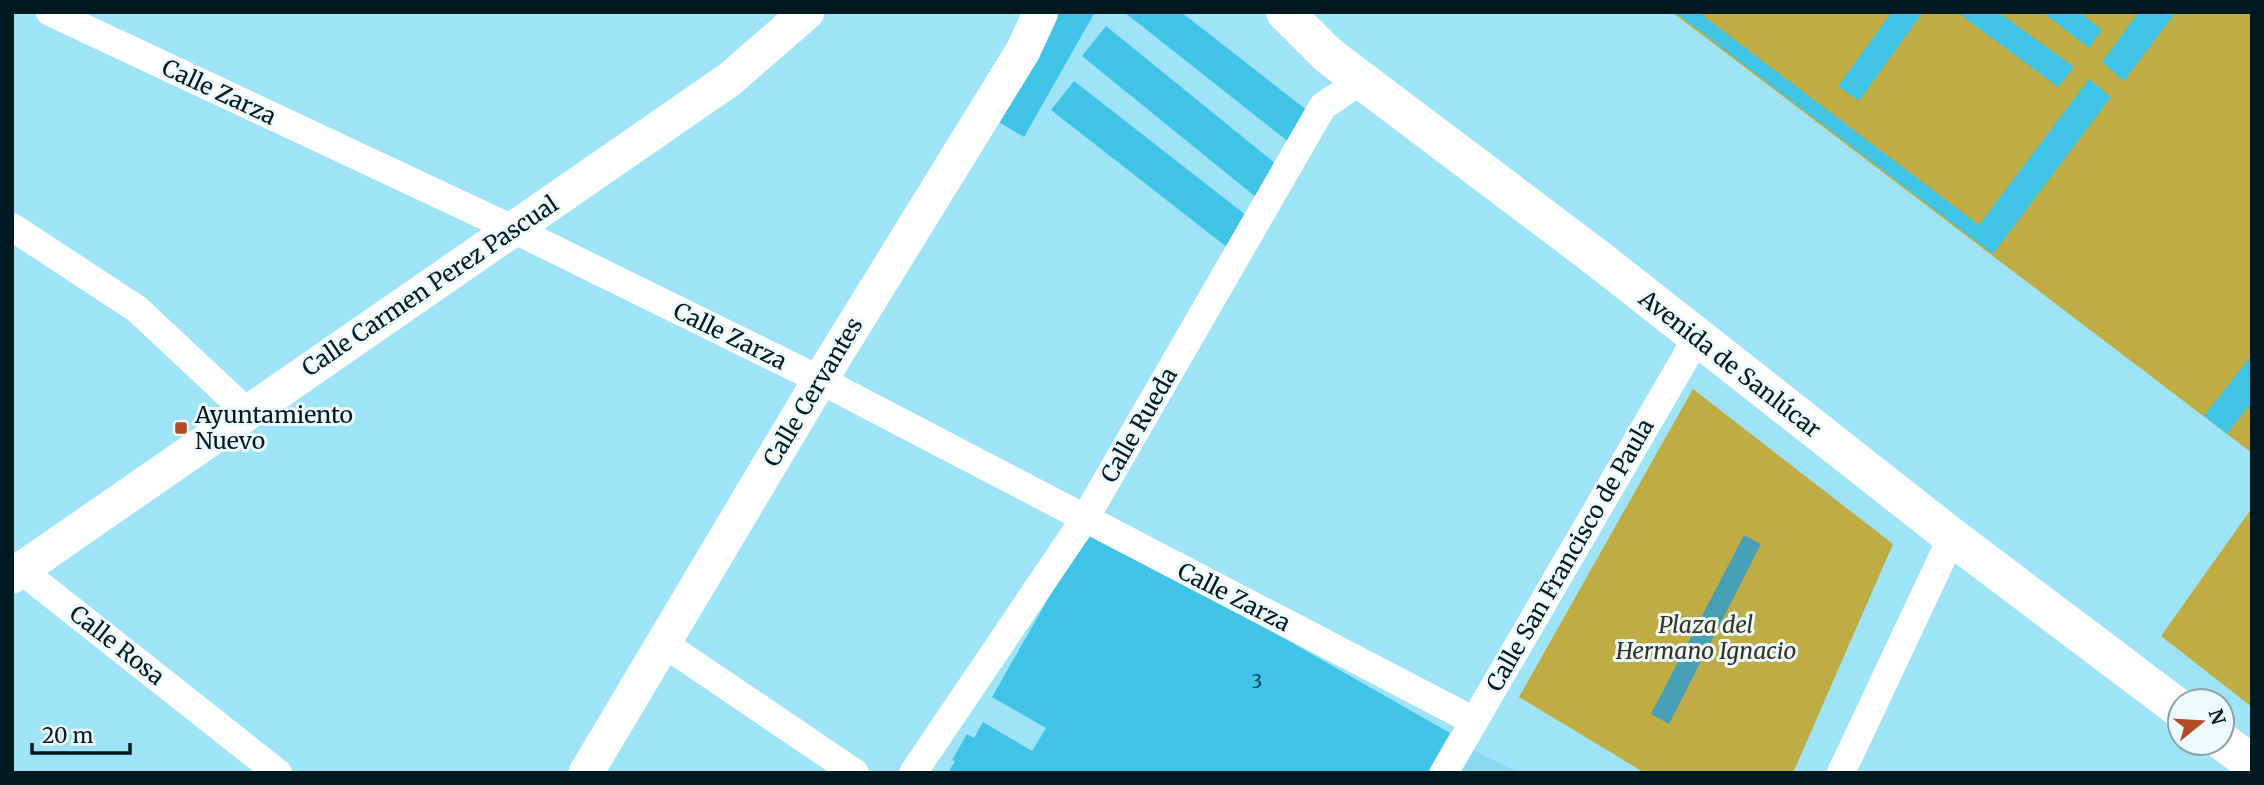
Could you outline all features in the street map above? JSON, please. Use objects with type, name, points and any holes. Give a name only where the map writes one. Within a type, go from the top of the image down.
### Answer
[{"type":"main road","name":"Avenida de Sanlúcar","points":[[1285,12],[1328,55],[1601,261],[1952,537],[2166,698]]},
{"type":"main road","points":[[2236,752],[2252,764]]},
{"type":"street","name":"Calle Zarza","points":[[50,12],[513,229],[820,380],[1474,721]]},
{"type":"street","name":"Calle Carmen Perez Pascual","points":[[17,573],[730,79],[807,12]]},
{"type":"street","name":"Calle Cervantes","points":[[586,773],[820,380],[1023,51],[1041,12]]},
{"type":"street","name":"Calle Rueda","points":[[913,773],[1084,520],[1323,106],[1362,80]]},
{"type":"street","points":[[12,227],[137,309],[247,412]]},
{"type":"street","name":"Calle San Francisco de Paula","points":[[1444,773],[1696,338]]},
{"type":"street","points":[[1841,773],[1952,537]]},
{"type":"street","name":"Calle Rosa","points":[[17,573],[278,773]]},
{"type":"street","points":[[663,643],[855,773]]},
{"type":"shaded area","points":[[1744,535],[1761,544],[1669,724],[1651,714]]},
{"type":"shaded area","points":[[1469,748],[1520,773],[1455,773]]},
{"type":"green space","points":[[1672,12],[2252,12],[2252,453]]},
{"type":"green space","name":"Plaza del Hermano Ignacio","points":[[1693,389],[1893,544],[1793,773],[1645,773],[1519,697]]},
{"type":"green space","points":[[2252,508],[2252,707],[2236,695],[2236,687],[2226,687],[2161,636]]},
{"type":"building","points":[[1059,12],[1095,12],[1024,137],[997,121]]},
{"type":"building","points":[[1124,12],[1181,12],[1313,115],[1290,143]]},
{"type":"building","points":[[1675,12],[1698,12],[1979,225],[2089,79],[2111,97],[1993,254]]},
{"type":"building","points":[[1892,12],[1923,12],[1859,101],[1838,86]]},
{"type":"building","points":[[1957,12],[1998,12],[2074,67],[2058,87]]},
{"type":"building","points":[[2042,12],[2079,12],[2102,30],[2089,48]]},
{"type":"building","points":[[2139,12],[2176,12],[2124,81],[2102,62]]},
{"type":"building","points":[[1106,26],[1281,168],[1257,198],[1082,56]]},
{"type":"building","points":[[1074,81],[1251,219],[1228,248],[1051,110]]},
{"type":"building","points":[[2252,355],[2252,402],[2227,434],[2204,416]]},
{"type":"building","points":[[1089,527],[1450,733],[1427,773],[948,773],[967,734],[974,738],[983,722],[1032,751],[1046,728],[992,697]]},
{"type":"place","name":"Ayuntamiento Nuevo","points":[[181,428]]}]
